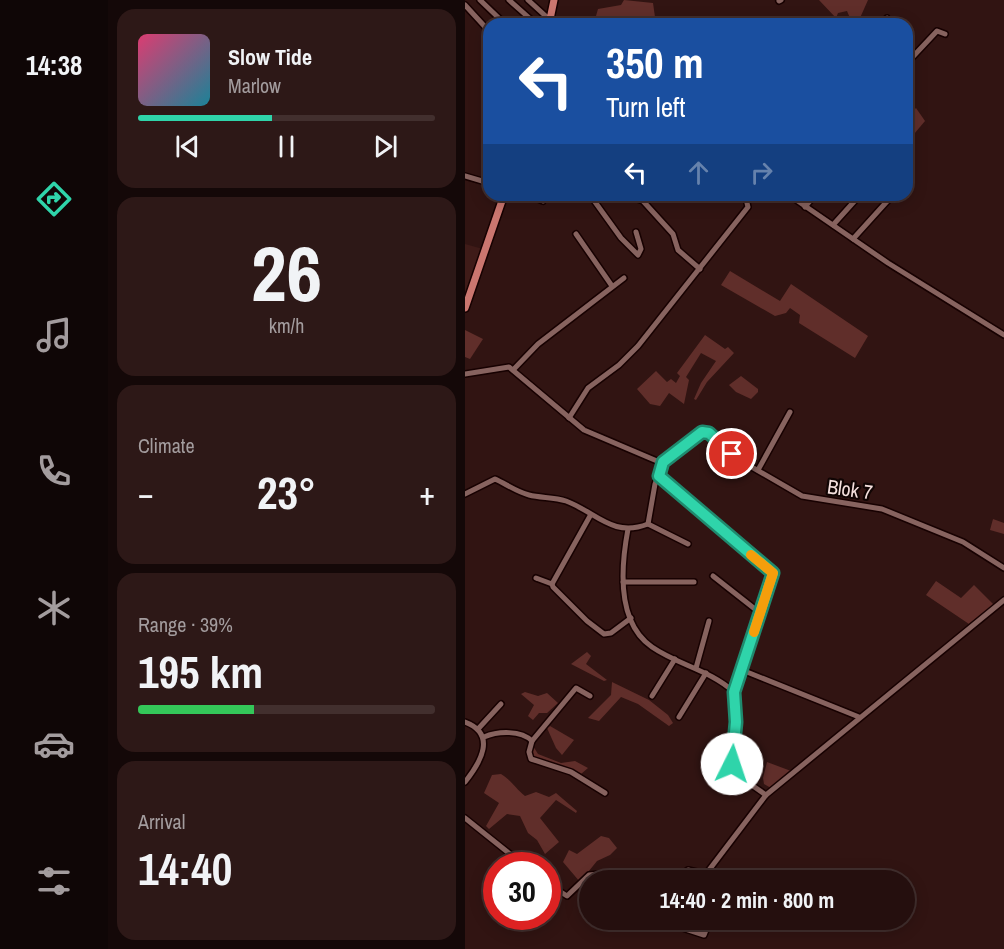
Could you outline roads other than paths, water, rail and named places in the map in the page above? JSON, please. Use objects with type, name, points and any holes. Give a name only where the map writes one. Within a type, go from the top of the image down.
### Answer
[{"type":"main road","points":[[550,18],[554,0]]},
{"type":"main road","points":[[466,305],[502,201]]},
{"type":"street","points":[[480,0],[499,18]]},
{"type":"street","points":[[509,0],[529,18]]},
{"type":"street","points":[[528,0],[545,18]]},
{"type":"street","points":[[465,5],[483,25]]},
{"type":"street","points":[[913,57],[937,31],[945,33]]},
{"type":"street","points":[[465,176],[483,181]]},
{"type":"street","points":[[594,201],[607,220],[638,255],[641,249],[636,232]]},
{"type":"street","points":[[642,201],[674,236],[678,250],[700,269]]},
{"type":"street","points":[[569,418],[588,388],[619,365],[638,346],[748,207],[746,201]]},
{"type":"street","points":[[797,201],[1004,335]]},
{"type":"street","points":[[805,207],[810,201]]},
{"type":"street","points":[[833,225],[855,201]]},
{"type":"street","points":[[853,239],[887,201]]},
{"type":"street","points":[[576,234],[612,286]]},
{"type":"street","points":[[513,370],[538,344],[624,278]]},
{"type":"street","points":[[465,374],[506,367],[513,370],[583,430],[663,462],[648,524]]},
{"type":"street","points":[[757,470],[790,412]]},
{"type":"street","name":"Blok 7","points":[[663,462],[697,434],[709,433],[757,470],[802,496],[882,508],[963,542],[1004,568]]},
{"type":"street","points":[[659,476],[701,514],[772,571],[734,692],[736,722],[732,764],[743,779],[766,795]]},
{"type":"street","points":[[465,494],[495,479],[529,495],[567,502],[590,516],[627,529],[648,524],[688,544]]},
{"type":"street","points":[[552,584],[590,516]]},
{"type":"street","points":[[627,529],[623,582],[631,618],[641,635],[652,647],[720,680],[734,692]]},
{"type":"street","points":[[713,576],[760,613]]},
{"type":"street","points":[[536,578],[552,584],[555,591],[604,634],[611,633],[631,618]]},
{"type":"street","points":[[623,582],[694,582]]},
{"type":"street","points":[[709,870],[766,795],[1004,600]]},
{"type":"street","points":[[696,668],[709,621]]},
{"type":"street","points":[[652,696],[675,658]]},
{"type":"street","points":[[742,670],[859,717]]},
{"type":"street","points":[[679,717],[706,673]]},
{"type":"street","points":[[589,696],[576,688],[532,741],[529,752],[531,759],[571,772],[605,793]]},
{"type":"street","points":[[478,729],[501,704]]},
{"type":"street","points":[[465,722],[478,729],[484,737],[485,746],[479,763],[465,782]]},
{"type":"street","points":[[484,737],[515,733],[524,734],[532,741]]},
{"type":"street","points":[[465,818],[508,852]]},
{"type":"street","points":[[561,892],[567,896],[579,885]]},
{"type":"street","points":[[689,930],[704,935],[706,930]]}]
